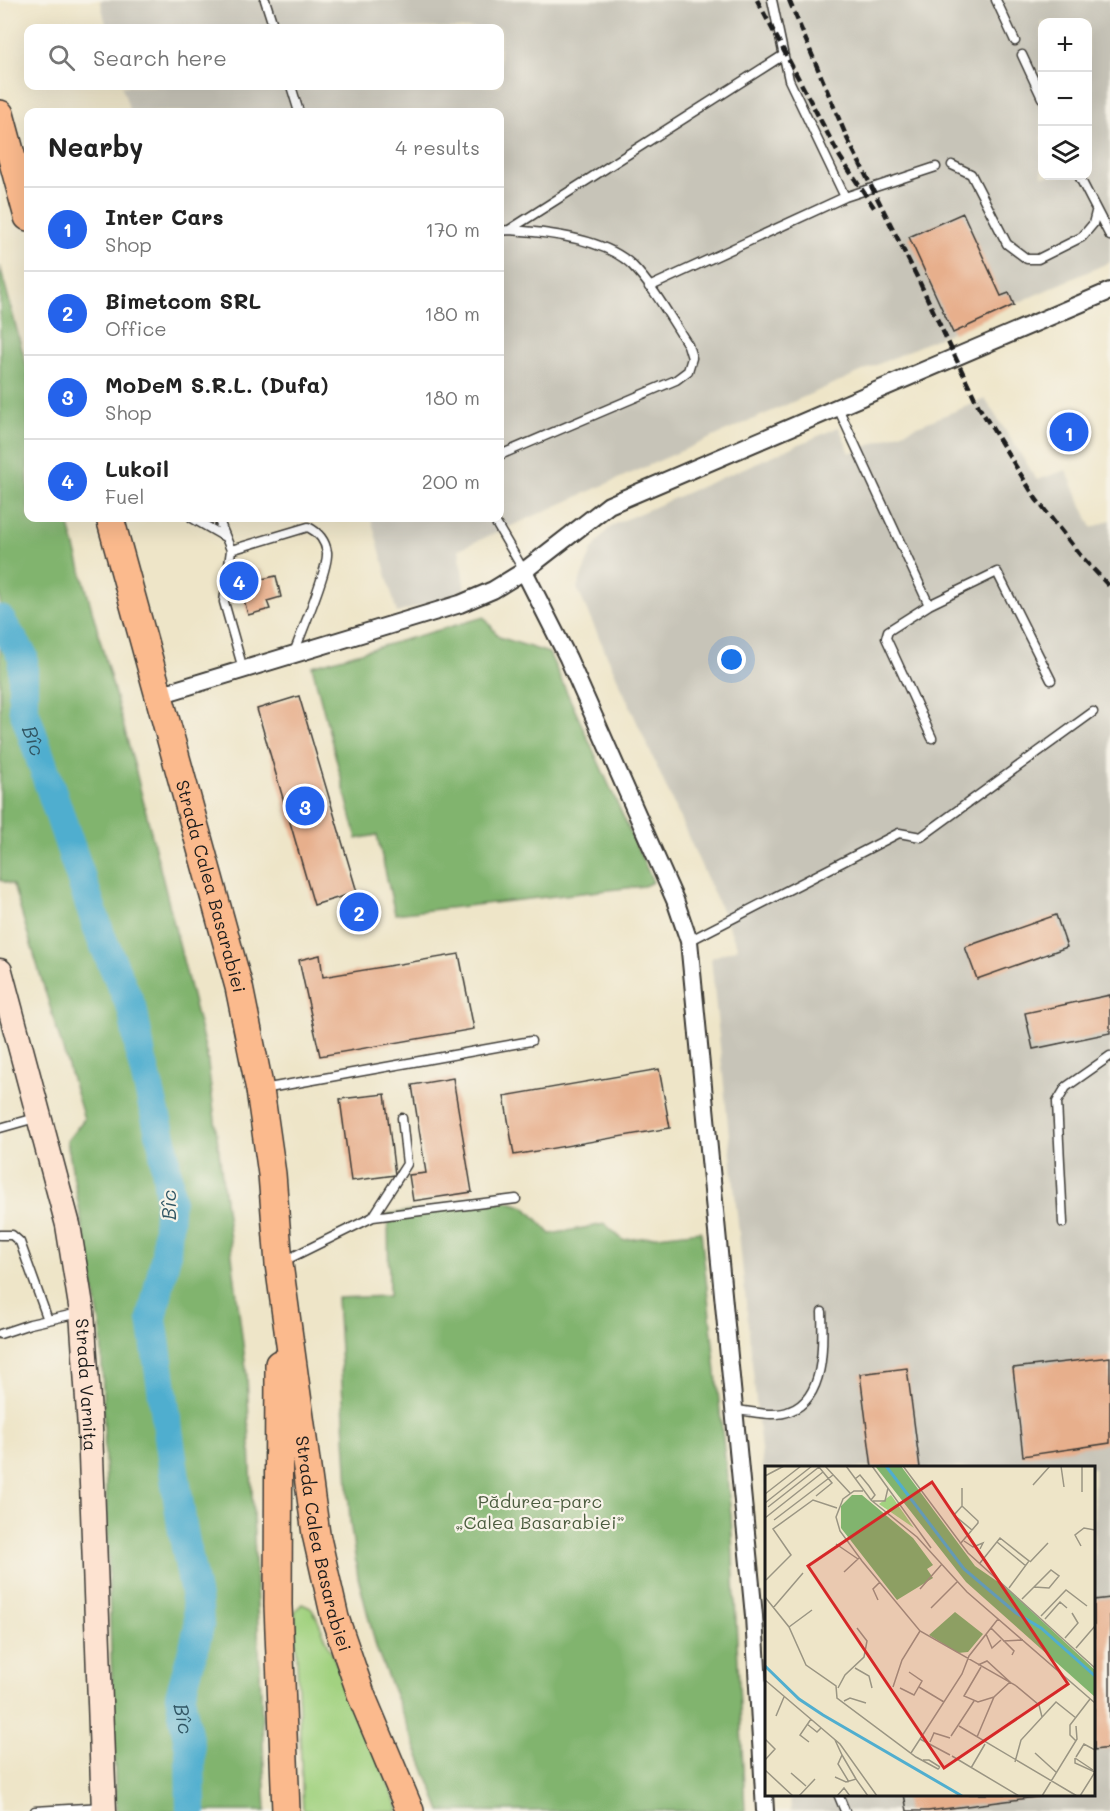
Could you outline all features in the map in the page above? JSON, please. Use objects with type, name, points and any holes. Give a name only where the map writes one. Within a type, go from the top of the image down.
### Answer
[{"type":"main road","points":[[0,114],[24,203]]},
{"type":"main road","name":"Strada Calea Basarabiei","points":[[111,522],[239,987],[260,1090],[272,1174],[279,1264],[316,1534],[335,1618],[362,1697],[410,1811]]},
{"type":"main road","name":"Strada Calea Basarabiei","points":[[279,1264],[278,1605],[286,1811]]},
{"type":"street","points":[[159,695],[459,604],[493,590],[524,571],[609,505],[1110,291]]},
{"type":"street","points":[[524,571],[568,658],[675,900],[689,941],[735,1410],[762,1649],[765,1811]]},
{"type":"street","name":"Strada Varnița","points":[[0,971],[68,1226],[82,1312],[91,1464],[104,1809]]},
{"type":"lane","points":[[265,0],[273,24]]},
{"type":"lane","points":[[772,0],[780,33],[782,56],[789,80],[845,197]]},
{"type":"lane","points":[[996,0],[1015,41]]},
{"type":"lane","points":[[1022,55],[1038,89]]},
{"type":"lane","points":[[504,230],[782,56]]},
{"type":"lane","points":[[292,90],[298,108]]},
{"type":"lane","points":[[952,165],[971,174],[1007,244],[1027,259],[1038,259],[1082,237],[1092,224],[1096,212]]},
{"type":"lane","points":[[649,287],[845,197],[936,167]]},
{"type":"lane","points":[[1081,180],[1110,236]]},
{"type":"lane","points":[[504,230],[553,233],[611,250],[632,264],[688,345],[692,358],[688,371],[676,380],[504,453]]},
{"type":"lane","points":[[837,408],[929,605]]},
{"type":"lane","points":[[199,522],[226,537]]},
{"type":"lane","points":[[220,522],[231,550],[224,602],[243,669]]},
{"type":"lane","points":[[495,522],[524,571]]},
{"type":"lane","points":[[231,550],[308,527],[316,531],[323,540],[327,558],[294,653]]},
{"type":"lane","points":[[932,738],[886,638],[888,631],[929,605],[997,572],[1051,680]]},
{"type":"lane","points":[[689,941],[899,832],[921,837],[1093,712]]},
{"type":"lane","points":[[260,1090],[531,1041]]},
{"type":"lane","points":[[1063,1223],[1057,1102],[1066,1087],[1110,1056]]},
{"type":"lane","points":[[0,1128],[39,1117]]},
{"type":"lane","points":[[373,1217],[407,1164],[402,1118]]},
{"type":"lane","points":[[279,1264],[373,1217],[516,1199]]},
{"type":"lane","points":[[0,1234],[12,1235],[20,1242],[48,1320]]},
{"type":"lane","points":[[0,1334],[82,1312]]},
{"type":"lane","points":[[735,1410],[776,1414],[790,1411],[806,1401],[816,1380],[823,1348],[822,1312]]},
{"type":"lane","points":[[839,1796],[845,1811]]},
{"type":"lane","points":[[35,1811],[104,1809]]},
{"type":"shaded area","points":[[100,0],[1110,0],[1110,262],[459,549],[465,592],[397,613],[372,522],[504,522],[504,108],[129,108],[123,90],[504,90],[504,24],[106,24]]},
{"type":"shaded area","points":[[985,399],[1037,480],[1066,470],[1092,528],[1110,520],[1110,1811],[791,1811],[790,1796],[1095,1796],[1095,1466],[765,1466],[765,1490],[711,958],[738,948],[577,588],[592,550],[607,530],[617,523],[839,427],[850,453]]},
{"type":"green space","points":[[0,266],[24,357],[24,522],[68,522],[135,768],[207,1056],[247,1376],[266,1811],[116,1811],[101,1329],[67,1141],[84,1119],[13,885],[0,880]]},
{"type":"green space","points":[[484,617],[499,637],[549,653],[653,882],[644,886],[395,914],[377,835],[357,839],[312,666]]},
{"type":"green space","name":"Pădurea-parc „Calea Basarabiei”","points":[[506,1201],[525,1207],[551,1234],[605,1224],[623,1240],[701,1231],[731,1515],[745,1811],[441,1811],[377,1650],[358,1577],[350,1521],[337,1298],[389,1296],[388,1214]]},
{"type":"green space","points":[[302,1604],[311,1608],[316,1616],[400,1811],[303,1811],[295,1611]]},
{"type":"building","points":[[963,213],[1001,296],[1009,293],[1014,305],[953,333],[909,237]]},
{"type":"building","points":[[260,570],[262,579],[276,576],[281,597],[267,601],[270,609],[248,615],[238,576]]},
{"type":"building","points":[[299,696],[357,892],[314,905],[257,709]]},
{"type":"building","points":[[1056,915],[1067,947],[977,979],[965,947]]},
{"type":"building","points":[[459,954],[474,1029],[320,1056],[299,960],[320,955],[323,977]]},
{"type":"building","points":[[1110,995],[1110,1033],[1033,1049],[1025,1013]]},
{"type":"building","points":[[659,1069],[670,1128],[514,1155],[504,1096]]},
{"type":"building","points":[[453,1078],[472,1192],[413,1201],[409,1175],[426,1173],[412,1085]]},
{"type":"building","points":[[385,1094],[395,1175],[351,1181],[340,1099]]},
{"type":"building","points":[[1110,1357],[1110,1443],[1023,1456],[1013,1368]]},
{"type":"building","points":[[907,1368],[920,1466],[872,1466],[860,1374]]},
{"type":"building","points":[[1110,1598],[1110,1748],[1095,1750],[1095,1600]]},
{"type":"building","points":[[904,1796],[1045,1796],[928,1811],[907,1811]]},
{"type":"waterway","name":"Bîc","points":[[0,620],[23,656],[23,707],[101,937],[133,1011],[141,1057],[163,1145],[170,1197],[166,1254],[152,1319],[182,1526],[198,1609],[199,1626],[180,1696],[190,1750],[191,1811]]},
{"type":"railway","points":[[757,0],[840,157],[875,209]]},
{"type":"railway","points":[[789,0],[847,138],[979,407],[1036,499],[1081,556],[1110,587]]},
{"type":"place","name":"Inter Cars","points":[[1069,432]]},
{"type":"place","name":"Lukoil","points":[[239,581]]},
{"type":"place","name":"MoDeM S.R.L. (Dufa)","points":[[305,806]]},
{"type":"place","name":"Bimetcom SRL","points":[[359,912]]}]
